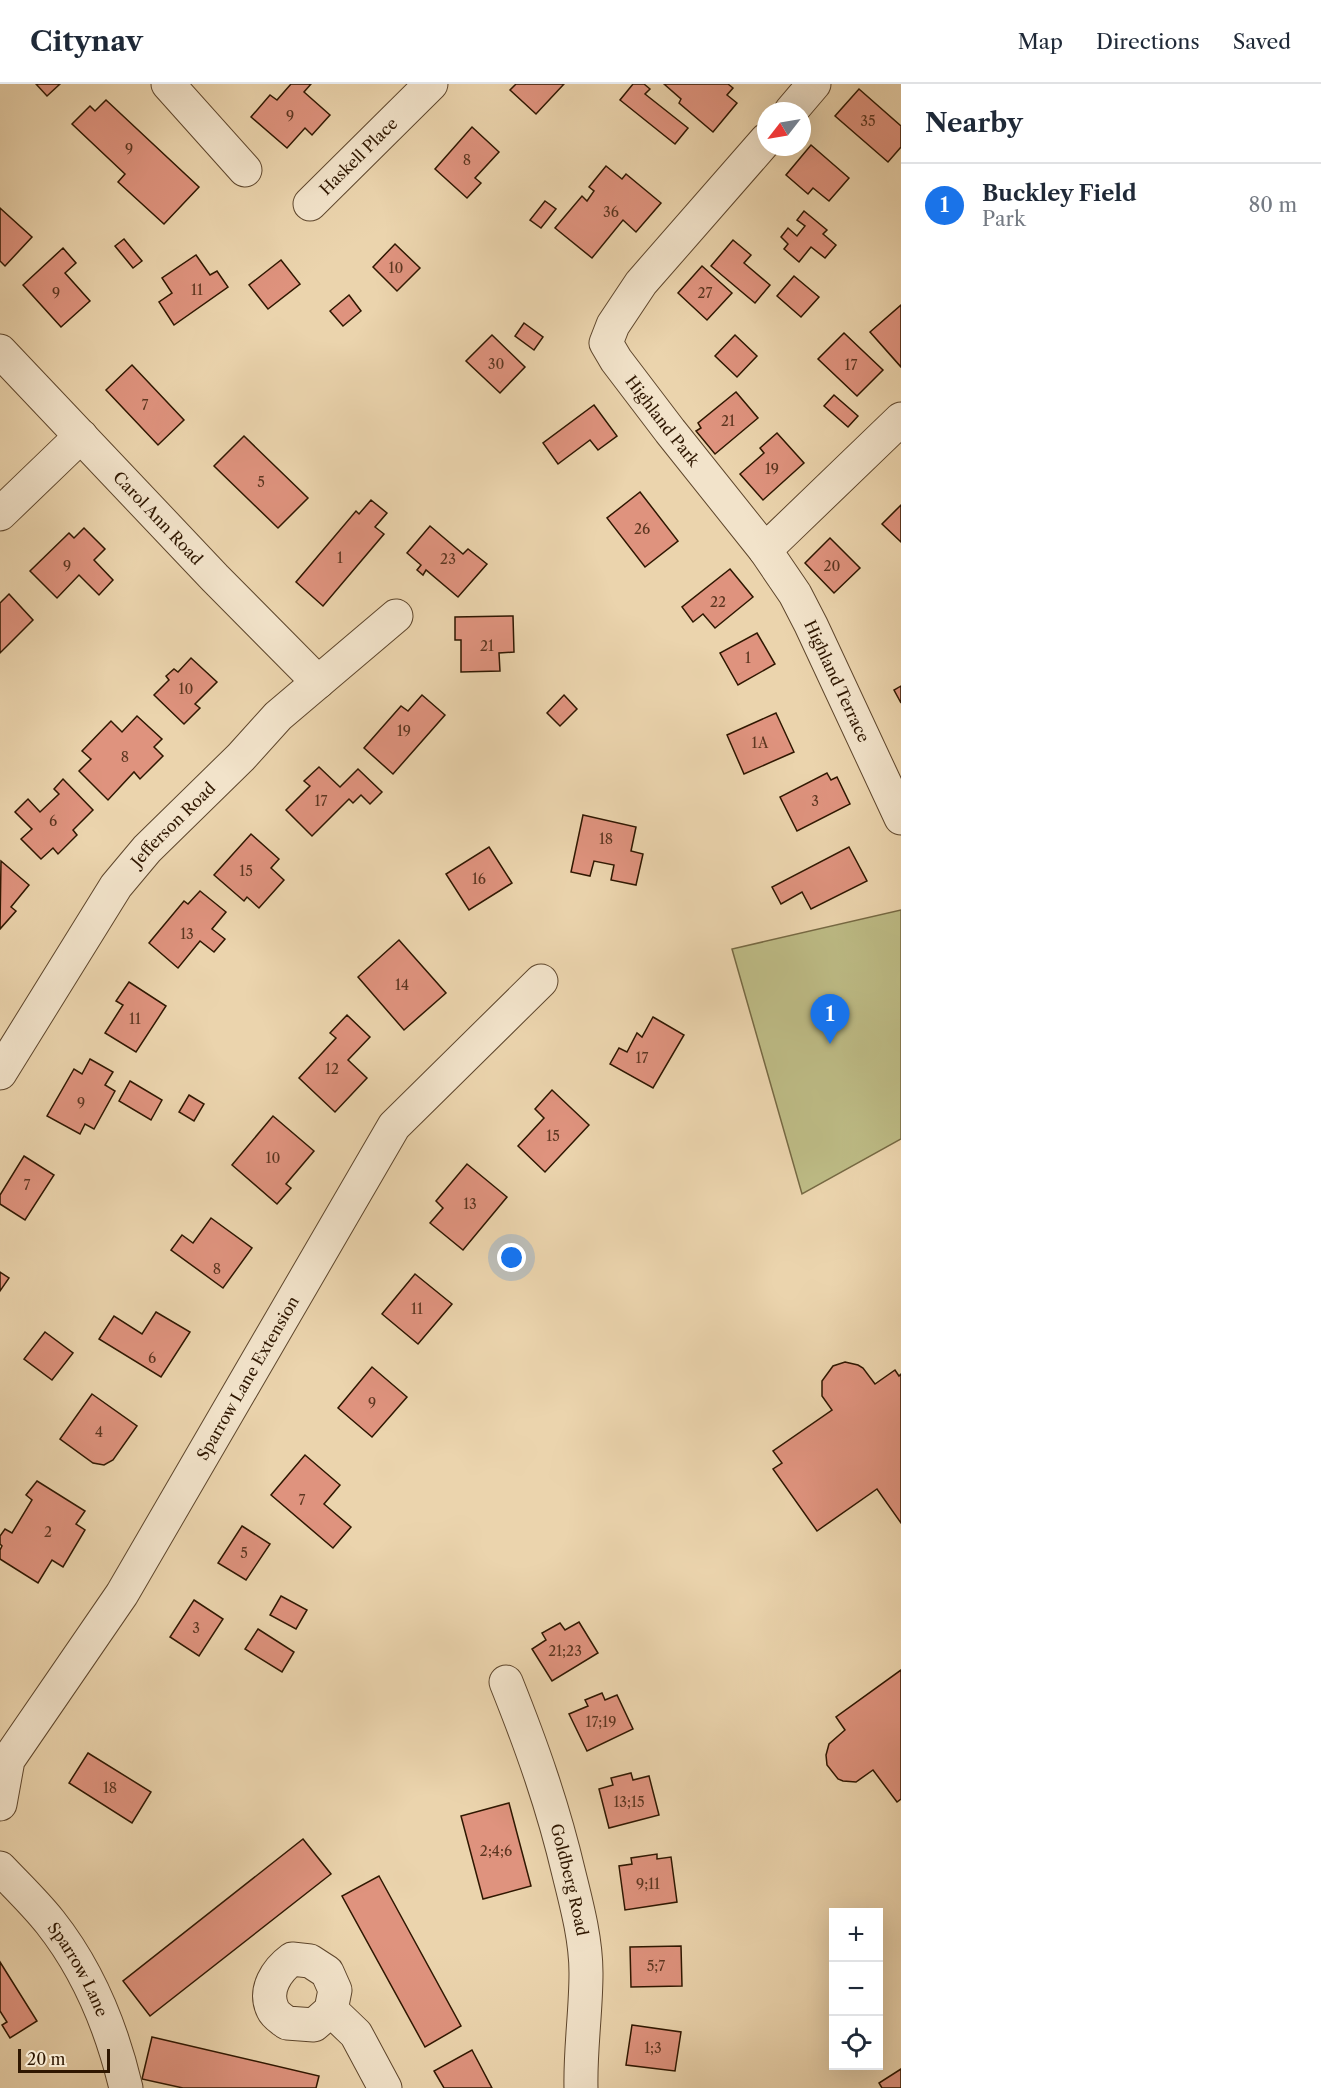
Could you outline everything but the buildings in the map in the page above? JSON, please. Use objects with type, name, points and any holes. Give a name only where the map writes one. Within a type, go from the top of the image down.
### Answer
[{"type":"street","points":[[168,84],[245,170]]},
{"type":"street","name":"Haskell Place","points":[[310,204],[431,84]]},
{"type":"street","points":[[799,102],[814,84]]},
{"type":"street","name":"Highland Park","points":[[757,150],[641,284],[613,325],[606,343],[616,360],[663,422],[765,550]]},
{"type":"street","name":"Carol Ann Road","points":[[0,351],[215,578],[318,682]]},
{"type":"street","points":[[765,550],[901,419]]},
{"type":"street","points":[[0,514],[81,436]]},
{"type":"street","name":"Highland Terrace","points":[[765,550],[795,594],[811,625],[901,818]]},
{"type":"street","name":"Jefferson Road","points":[[0,1073],[81,939],[116,886],[147,849],[241,757],[278,716],[396,616]]},
{"type":"street","name":"Sparrow Lane Extension","points":[[0,1804],[8,1760],[122,1594],[394,1126],[541,981]]},
{"type":"street","name":"Goldberg Road","points":[[506,1682],[532,1745],[548,1792],[582,1933],[586,1972],[580,2063],[581,2088]]},
{"type":"street","name":"Sparrow Lane","points":[[0,1868],[50,1921],[87,1977],[113,2042],[126,2088]]},
{"type":"street","points":[[332,2010],[356,2034],[386,2088]]},
{"type":"shaded area","points":[[901,910],[901,1139],[802,1194],[732,949]]},
{"type":"place","name":"Buckley Field","points":[[830,1044]]}]
